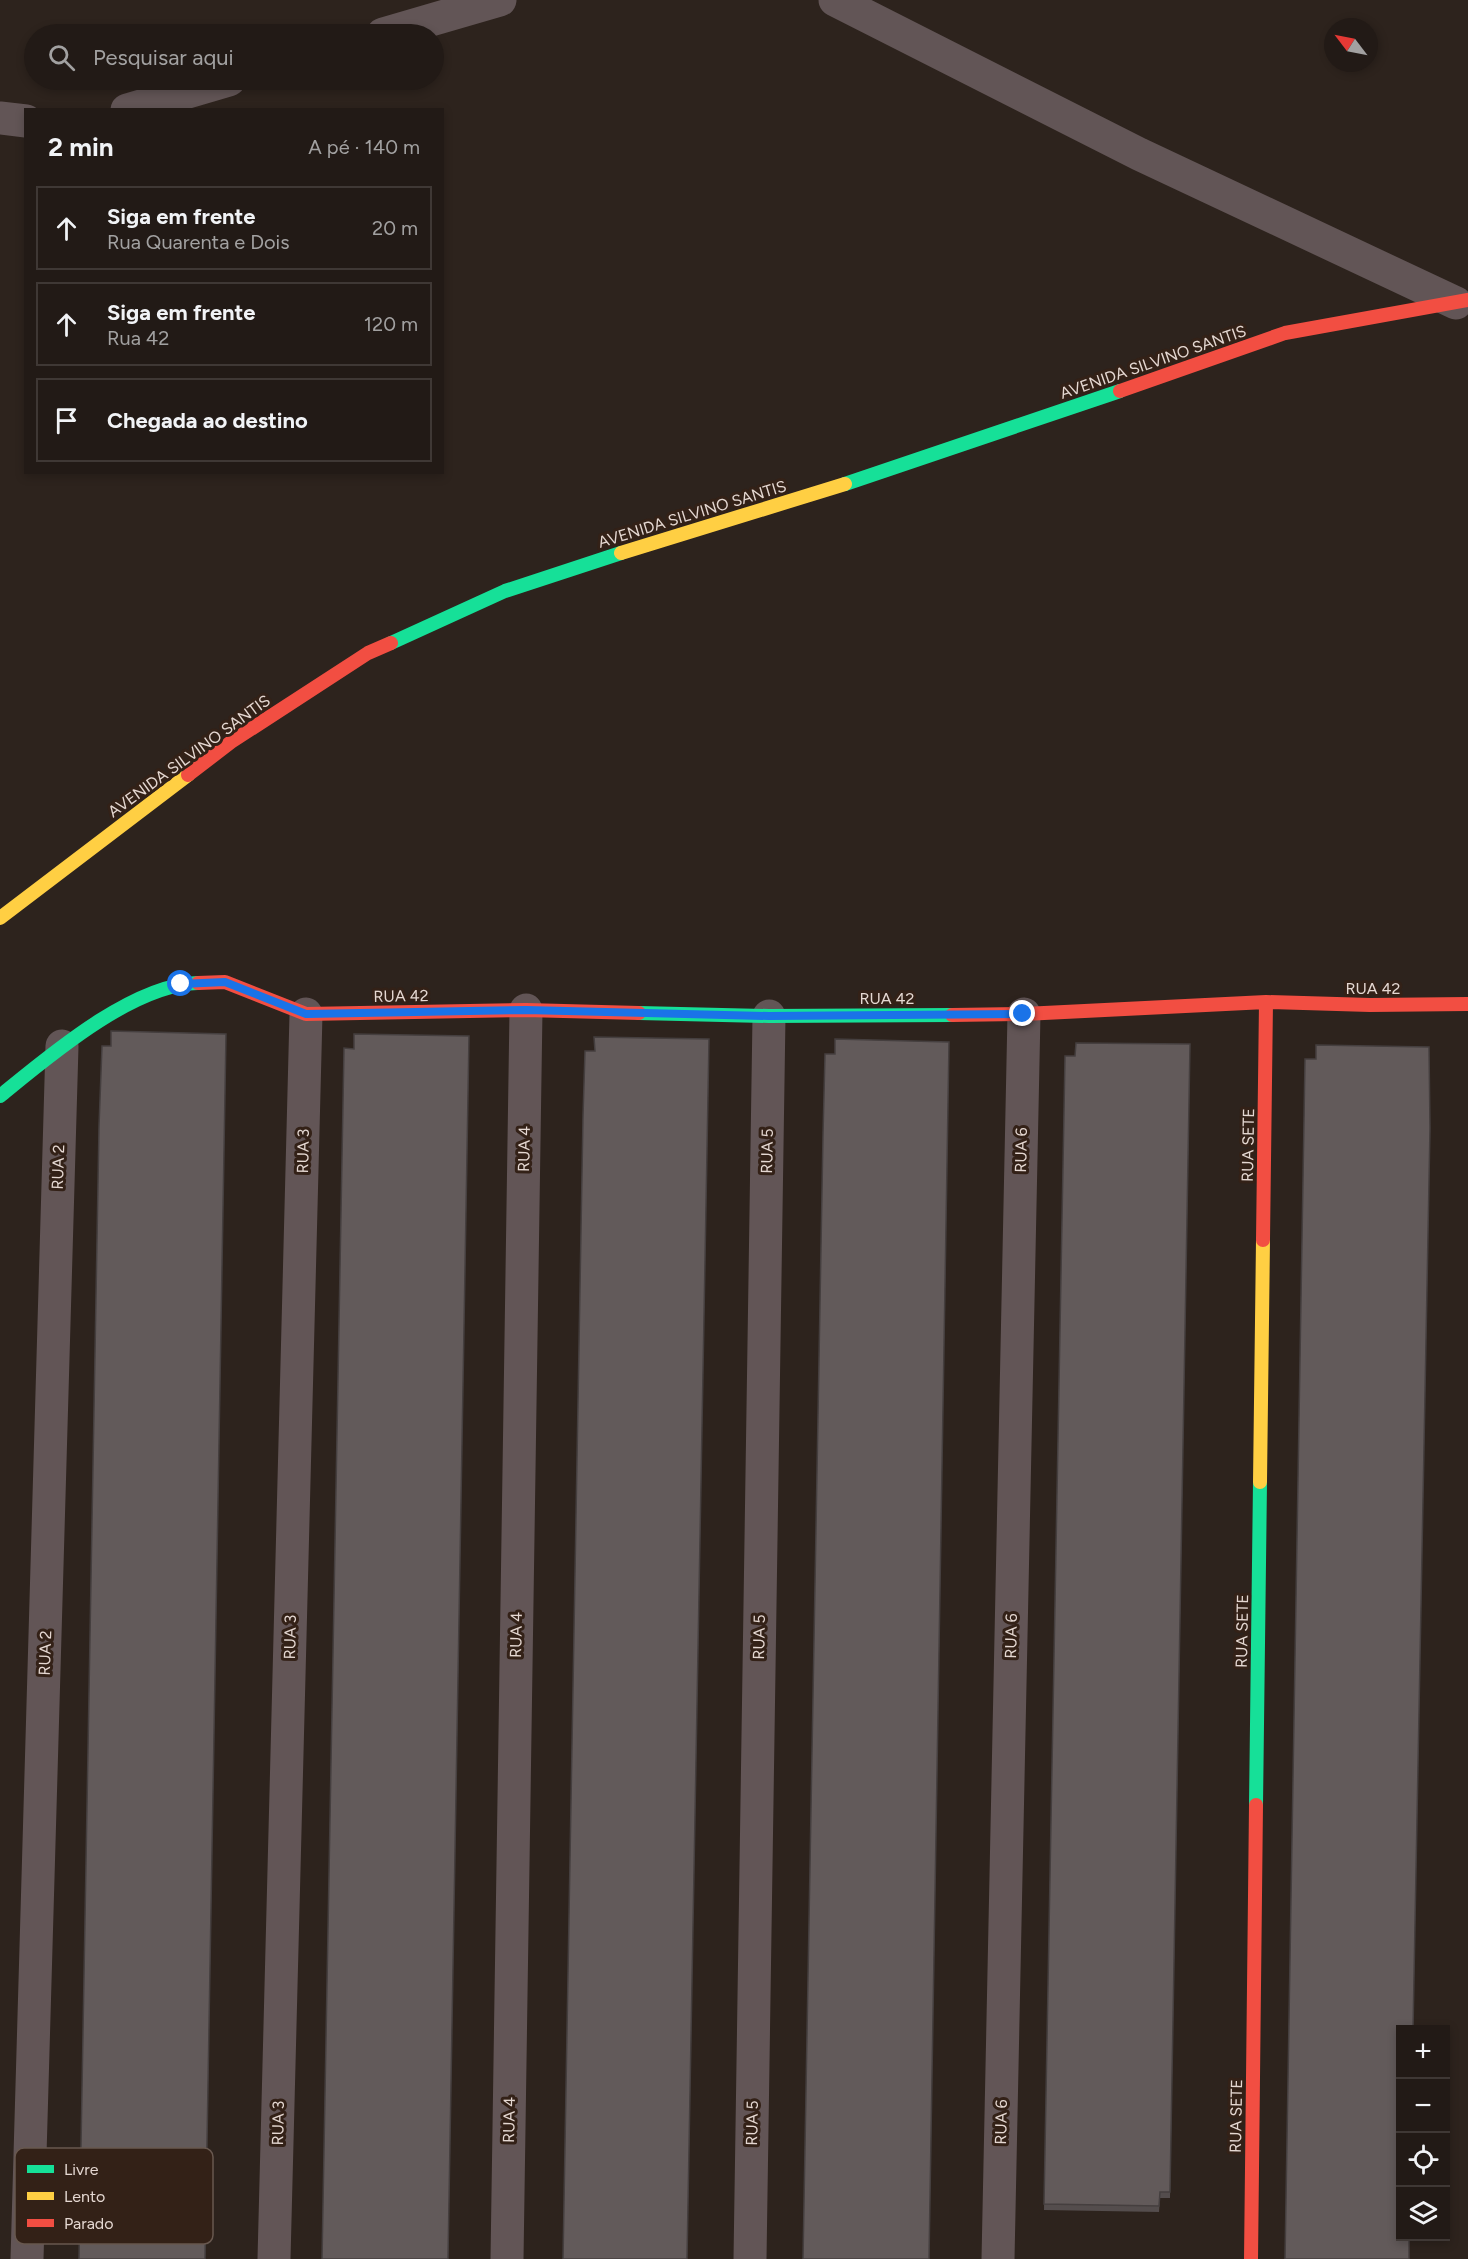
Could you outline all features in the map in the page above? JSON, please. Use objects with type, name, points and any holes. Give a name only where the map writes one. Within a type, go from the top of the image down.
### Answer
[{"type":"street","points":[[418,24],[501,0]]},
{"type":"street","points":[[835,0],[1139,154],[1462,301]]},
{"type":"street","points":[[134,108],[195,90]]},
{"type":"street","points":[[0,118],[24,121]]},
{"type":"street","name":"AVENIDA SILVINO SANTIS","points":[[0,918],[231,742],[338,672],[368,653],[505,591],[683,533],[867,477],[1285,333],[1462,301]]},
{"type":"street","points":[[0,1095],[62,1046],[135,1000],[181,984],[225,982],[306,1014]]},
{"type":"street","name":"RUA 42","points":[[306,1014],[526,1010],[769,1016],[1023,1014],[1266,1002],[1370,1005],[1468,1004]]},
{"type":"street","name":"RUA SETE","points":[[1251,2259],[1266,1002]]},
{"type":"street","name":"RUA 4","points":[[507,2259],[526,1010]]},
{"type":"street","name":"RUA 3","points":[[274,2259],[306,1014]]},
{"type":"street","name":"RUA 6","points":[[998,2259],[1023,1014]]},
{"type":"street","name":"RUA 5","points":[[750,2259],[769,1016]]},
{"type":"street","name":"RUA 2","points":[[30,2148],[62,1046]]},
{"type":"street","name":"RUA 2","points":[[27,2244],[27,2259]]},
{"type":"building","points":[[111,1031],[226,1034],[207,2148],[81,2148],[99,1126],[102,1046],[111,1046]]},
{"type":"building","points":[[354,1034],[469,1036],[448,2259],[322,2259],[344,1048],[354,1049]]},
{"type":"building","points":[[594,1037],[709,1039],[687,2259],[563,2259],[583,1116],[585,1051],[595,1051]]},
{"type":"building","points":[[835,1039],[949,1042],[929,2259],[803,2259],[825,1054],[835,1054]]},
{"type":"building","points":[[1076,1043],[1190,1044],[1170,2192],[1160,2192],[1159,2206],[1044,2204],[1065,1056],[1075,1056]]},
{"type":"building","points":[[1316,1045],[1429,1047],[1430,1128],[1413,2025],[1396,2025],[1396,2241],[1409,2241],[1409,2259],[1285,2259],[1305,1059],[1316,1059]]},
{"type":"building","points":[[79,2244],[205,2244],[205,2259],[79,2259]]},
{"type":"traffic: fast","points":[[845,484],[1120,391]]},
{"type":"traffic: fast","points":[[391,643],[505,591],[621,553]]},
{"type":"traffic: fast","points":[[0,1096],[67,1043],[120,1009],[147,995],[173,987],[198,983]]},
{"type":"traffic: fast","points":[[639,1013],[769,1016],[952,1015]]},
{"type":"traffic: fast","points":[[1256,1805],[1260,1482]]},
{"type":"traffic: slow","points":[[621,553],[845,484]]},
{"type":"traffic: slow","points":[[0,918],[188,775]]},
{"type":"traffic: slow","points":[[1260,1482],[1263,1240]]},
{"type":"traffic: jam","points":[[1120,391],[1285,333],[1468,300]]},
{"type":"traffic: jam","points":[[188,775],[231,742],[368,653],[391,643]]},
{"type":"traffic: jam","points":[[198,983],[225,982],[306,1014],[526,1010],[639,1013]]},
{"type":"traffic: jam","points":[[952,1015],[1024,1014],[1266,1002],[1370,1005],[1468,1004]]},
{"type":"traffic: jam","points":[[1263,1240],[1266,1002]]},
{"type":"traffic: jam","points":[[1251,2259],[1256,1805]]},
{"type":"route","points":[[181,984],[225,982],[306,1014],[526,1010],[769,1016],[1023,1014]]}]
